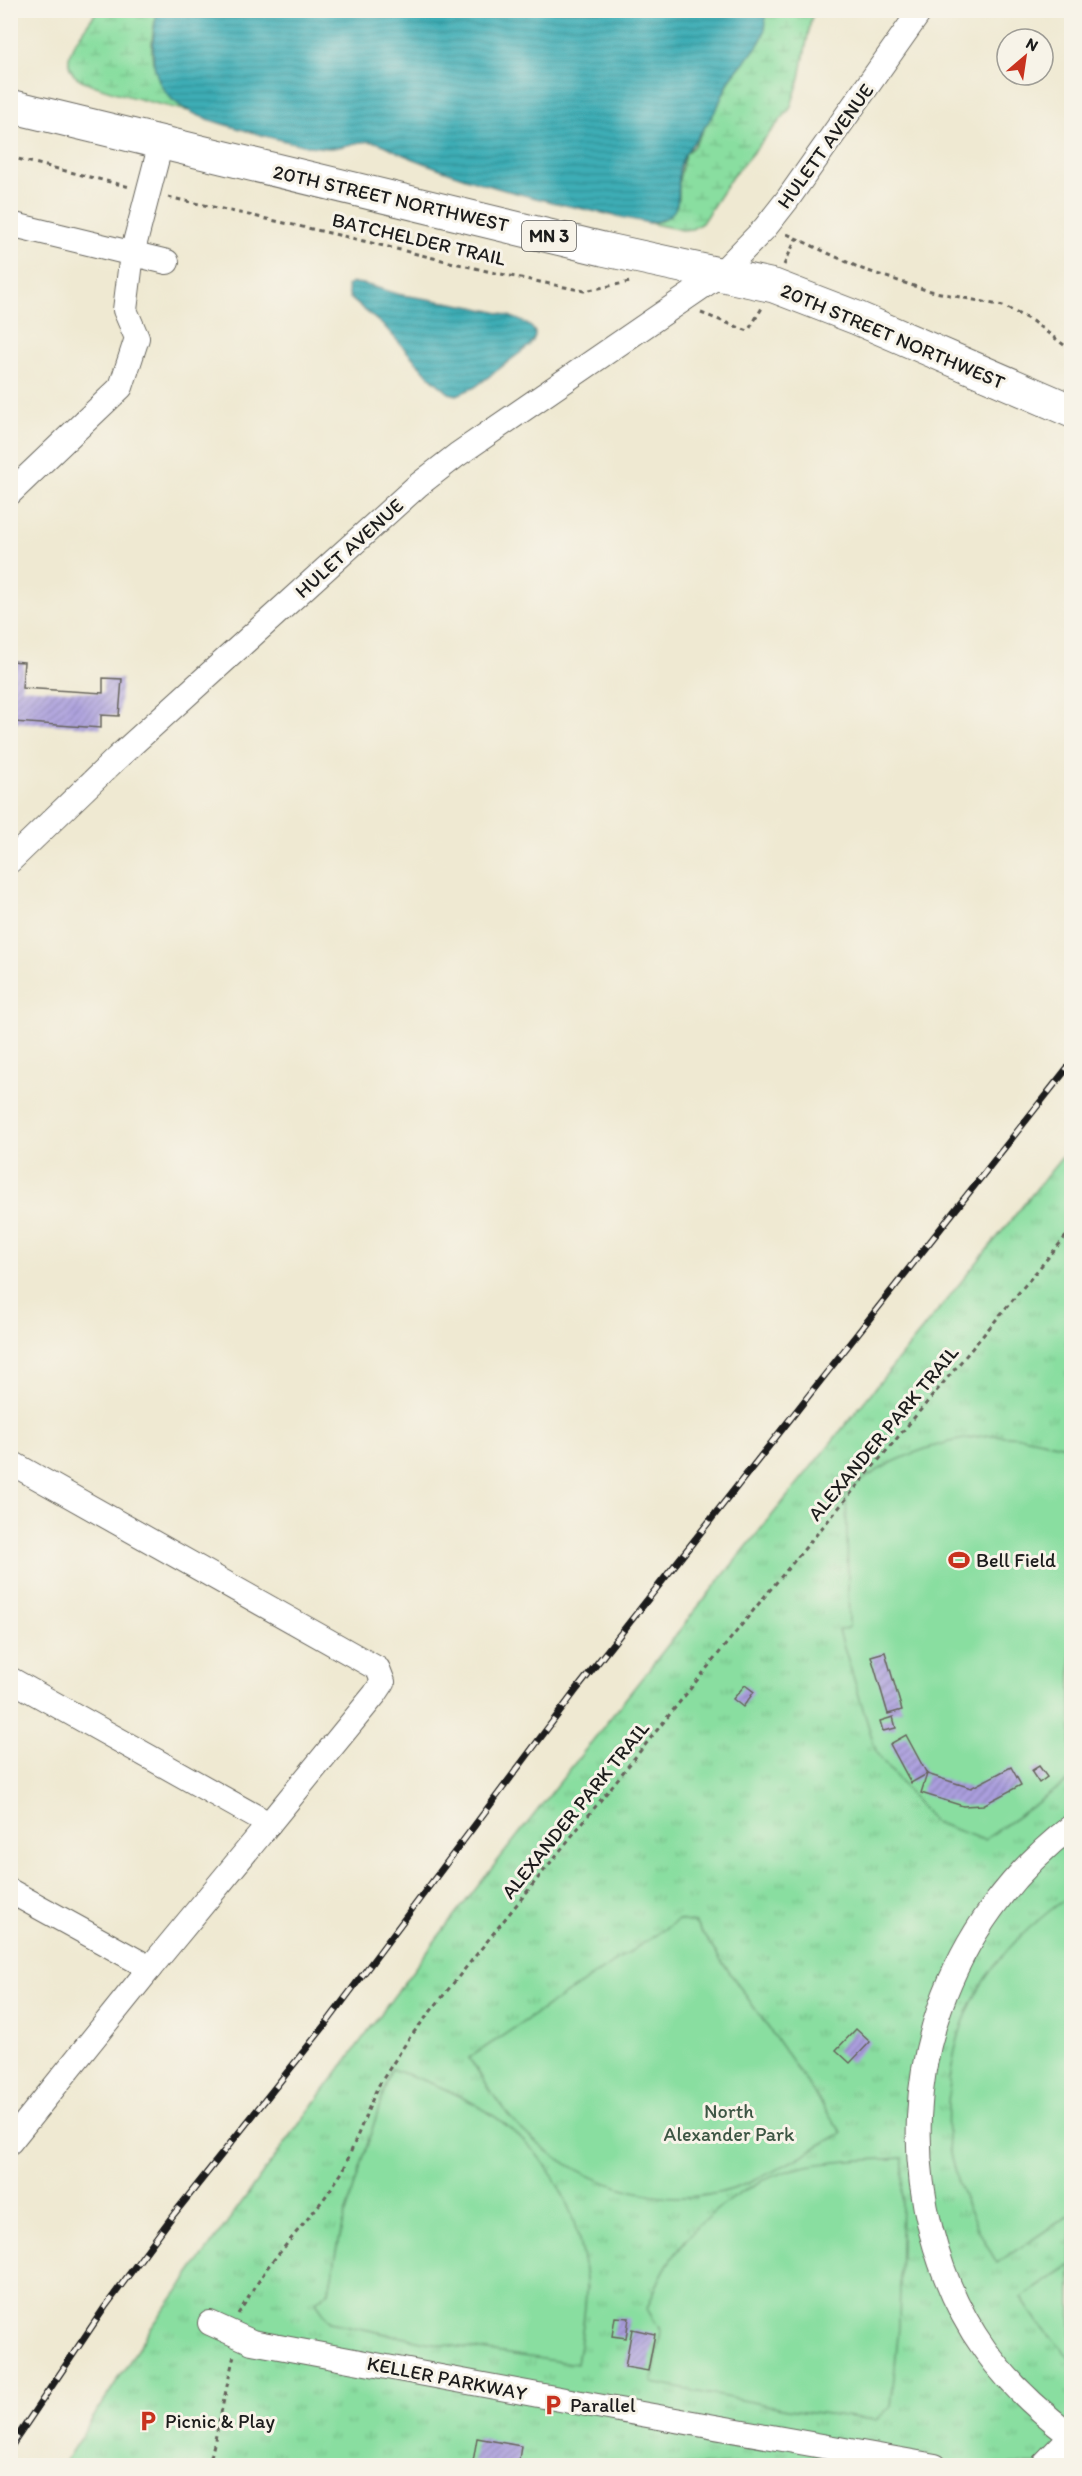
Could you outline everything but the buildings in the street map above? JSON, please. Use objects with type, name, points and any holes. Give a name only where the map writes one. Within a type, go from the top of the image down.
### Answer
[{"type":"highway","name":"20TH STREET NORTHWEST","points":[[10,106],[603,249],[774,286],[857,318],[1071,411]]},
{"type":"street","name":"HULETT AVENUE","points":[[719,275],[765,228],[788,200],[921,10]]},
{"type":"street","points":[[10,493],[121,387],[137,338],[125,310],[132,254],[161,143]]},
{"type":"street","points":[[10,224],[166,262]]},
{"type":"street","name":"HULET AVENUE","points":[[10,861],[125,751],[417,486],[457,455],[719,275]]},
{"type":"street","points":[[10,1462],[378,1669],[383,1682],[150,1968],[19,2118],[10,2142]]},
{"type":"street","points":[[10,1679],[269,1824]]},
{"type":"street","points":[[1042,2466],[1071,2436],[1044,2415],[1005,2376],[974,2334],[955,2300],[941,2263],[926,2211],[920,2181],[918,2120],[920,2091],[929,2040],[947,1988],[972,1938],[1006,1890],[1038,1855],[1071,1826]]},
{"type":"street","points":[[10,1891],[150,1968]]},
{"type":"street","name":"KELLER PARKWAY","points":[[210,2323],[252,2342],[935,2466]]},
{"type":"path","name":"BATCHELDER TRAIL","points":[[10,157],[148,192],[491,272],[584,291],[639,282]]},
{"type":"path","points":[[787,234],[862,269],[903,283],[1003,306],[1032,321],[1071,351]]},
{"type":"path","points":[[678,303],[748,331],[774,286],[796,239]]},
{"type":"path","name":"ALEXANDER PARK TRAIL","points":[[209,2466],[234,2355],[235,2320],[255,2285],[344,2170],[377,2088],[410,2037],[765,1596],[1071,1229]]},
{"type":"green space","points":[[97,11],[158,11],[152,36],[153,62],[168,89],[188,111],[110,91],[74,75],[69,65],[70,53],[76,40]]},
{"type":"green space","points":[[764,11],[815,11],[811,19],[800,78],[790,109],[732,177],[702,223],[692,229],[682,230],[649,223],[661,221],[679,199],[679,180],[685,154],[693,147],[731,78],[761,40],[765,29]]},
{"type":"green space","name":"North Alexander Park","points":[[1071,1146],[1071,2465],[62,2466],[149,2331],[437,1938],[697,1608]]},
{"type":"green space","name":"Bell Field","points":[[990,1435],[1023,1437],[1071,1447],[1071,1779],[984,1840],[934,1822],[877,1754],[839,1631],[849,1627],[846,1492],[879,1470],[914,1453],[951,1442]]},
{"type":"green space","points":[[1071,1895],[1071,2214],[997,2263],[970,2212],[951,2158],[947,2115],[953,2058],[972,2002],[986,1978],[1023,1934]]},
{"type":"green space","points":[[678,1920],[695,1923],[842,2133],[747,2184],[705,2195],[676,2197],[647,2194],[619,2187],[591,2176],[542,2147],[506,2112],[469,2058]]},
{"type":"green space","points":[[391,2069],[424,2080],[485,2110],[511,2129],[534,2151],[553,2177],[568,2207],[585,2270],[585,2306],[577,2364],[426,2342],[330,2322],[316,2302],[329,2291],[342,2226]]},
{"type":"green space","points":[[903,2158],[899,2326],[891,2407],[876,2420],[788,2409],[652,2383],[661,2331],[647,2309],[671,2259],[702,2222],[734,2197],[769,2178],[788,2171],[831,2162]]},
{"type":"green space","points":[[1071,2265],[1071,2359],[1039,2324],[1021,2298]]},
{"type":"water","points":[[158,10],[764,10],[766,24],[760,42],[731,78],[717,108],[681,163],[677,205],[664,219],[649,223],[501,189],[442,170],[375,142],[369,141],[332,148],[306,145],[247,131],[197,115],[171,98],[155,71],[153,41]]},
{"type":"water","points":[[353,283],[366,284],[402,295],[497,312],[529,325],[535,337],[529,346],[475,387],[457,395],[449,393],[430,377],[386,328],[350,298],[347,286]]},
{"type":"railway","points":[[10,2448],[105,2307],[174,2214],[325,2025],[577,1689],[1072,1062]]},
{"type":"place","name":"Bell Field","points":[[959,1560]]},
{"type":"place","name":"Parallel","points":[[553,2405]]},
{"type":"place","name":"Picnic & Play","points":[[148,2421]]}]
